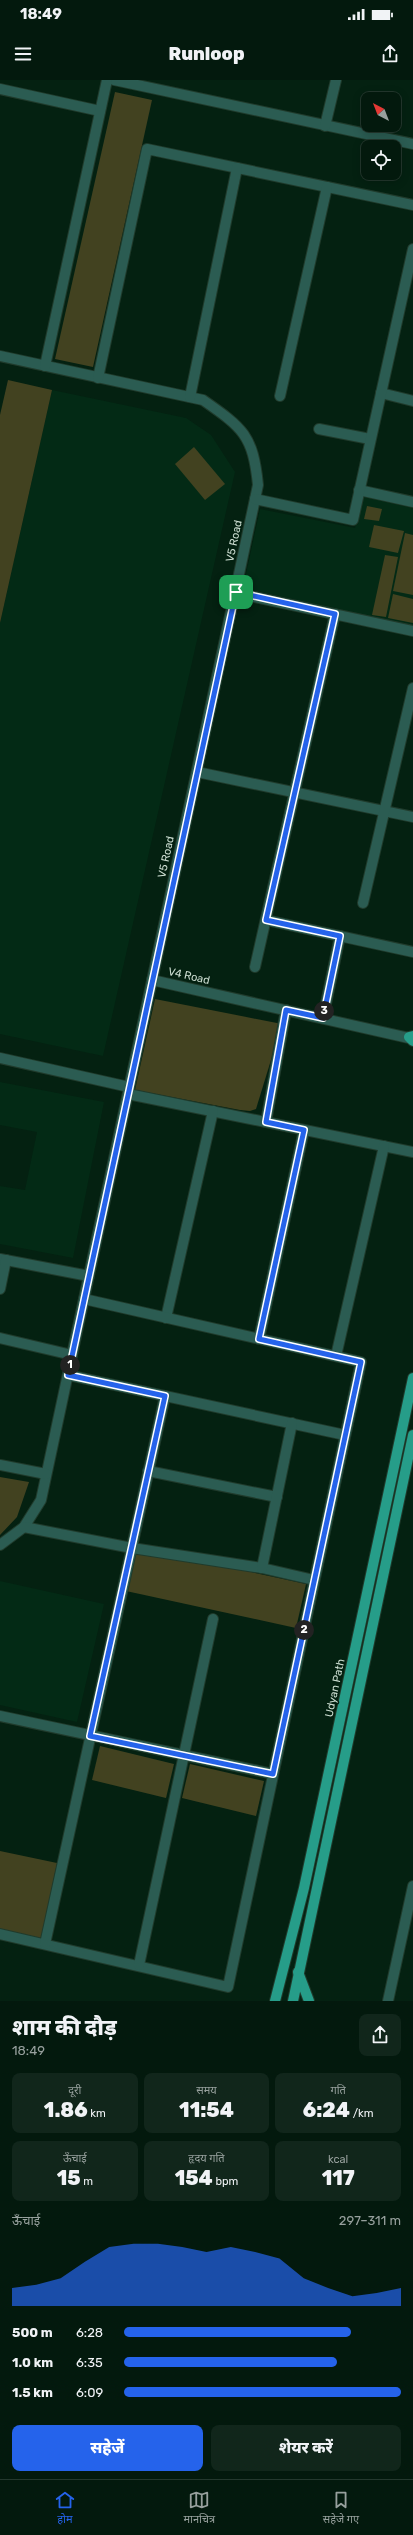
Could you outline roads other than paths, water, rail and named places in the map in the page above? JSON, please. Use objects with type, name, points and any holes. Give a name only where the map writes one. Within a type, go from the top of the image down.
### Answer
[{"type":"main road","name":"Udyan Path","points":[[275,2001],[304,1888],[413,1378]]},
{"type":"main road","points":[[293,2001],[413,1435]]},
{"type":"main road","points":[[298,1972],[309,2001]]},
{"type":"street","points":[[45,366],[107,80]]},
{"type":"street","points":[[114,80],[413,144]]},
{"type":"street","points":[[325,126],[336,80]]},
{"type":"street","points":[[0,89],[100,111]]},
{"type":"street","points":[[98,378],[147,149],[413,205]]},
{"type":"street","points":[[190,396],[236,168]]},
{"type":"street","points":[[280,396],[327,187]]},
{"type":"street","points":[[255,499],[353,520],[413,250]]},
{"type":"street","name":"V5 Road","points":[[0,356],[203,400],[228,418],[248,438],[256,463],[258,485],[152,980]]},
{"type":"street","points":[[381,393],[413,401]]},
{"type":"street","points":[[319,429],[370,439]]},
{"type":"street","points":[[359,490],[413,502]]},
{"type":"street","points":[[236,592],[413,631]]},
{"type":"street","points":[[255,967],[335,614]]},
{"type":"street","points":[[363,903],[413,688]]},
{"type":"street","points":[[197,772],[413,817]]},
{"type":"street","points":[[266,920],[413,952]]},
{"type":"street","points":[[323,1018],[340,936]]},
{"type":"street","name":"V4 Road","points":[[24,1527],[41,1500],[152,980],[412,1038]]},
{"type":"street","points":[[266,1122],[286,1010]]},
{"type":"street","points":[[0,1058],[213,1111],[413,1152]]},
{"type":"street","points":[[166,1318],[213,1111]]},
{"type":"street","points":[[259,1339],[304,1130]]},
{"type":"street","points":[[336,1356],[384,1146]]},
{"type":"street","points":[[0,1289],[3,1260],[89,1276]]},
{"type":"street","points":[[0,1934],[228,1987],[361,1362],[84,1299]]},
{"type":"street","points":[[0,1338],[72,1355]]},
{"type":"street","points":[[68,1375],[345,1435]]},
{"type":"street","points":[[44,1944],[165,1396]]},
{"type":"street","points":[[262,1568],[292,1423]]},
{"type":"street","points":[[0,1465],[46,1474]]},
{"type":"street","points":[[148,1470],[277,1497]]},
{"type":"street","points":[[0,1545],[24,1527],[132,1548],[262,1568],[314,1580]]},
{"type":"street","points":[[139,1966],[213,1619]]},
{"type":"street","points":[[0,1716],[273,1774]]},
{"type":"street","points":[[388,2001],[413,1886]]}]
